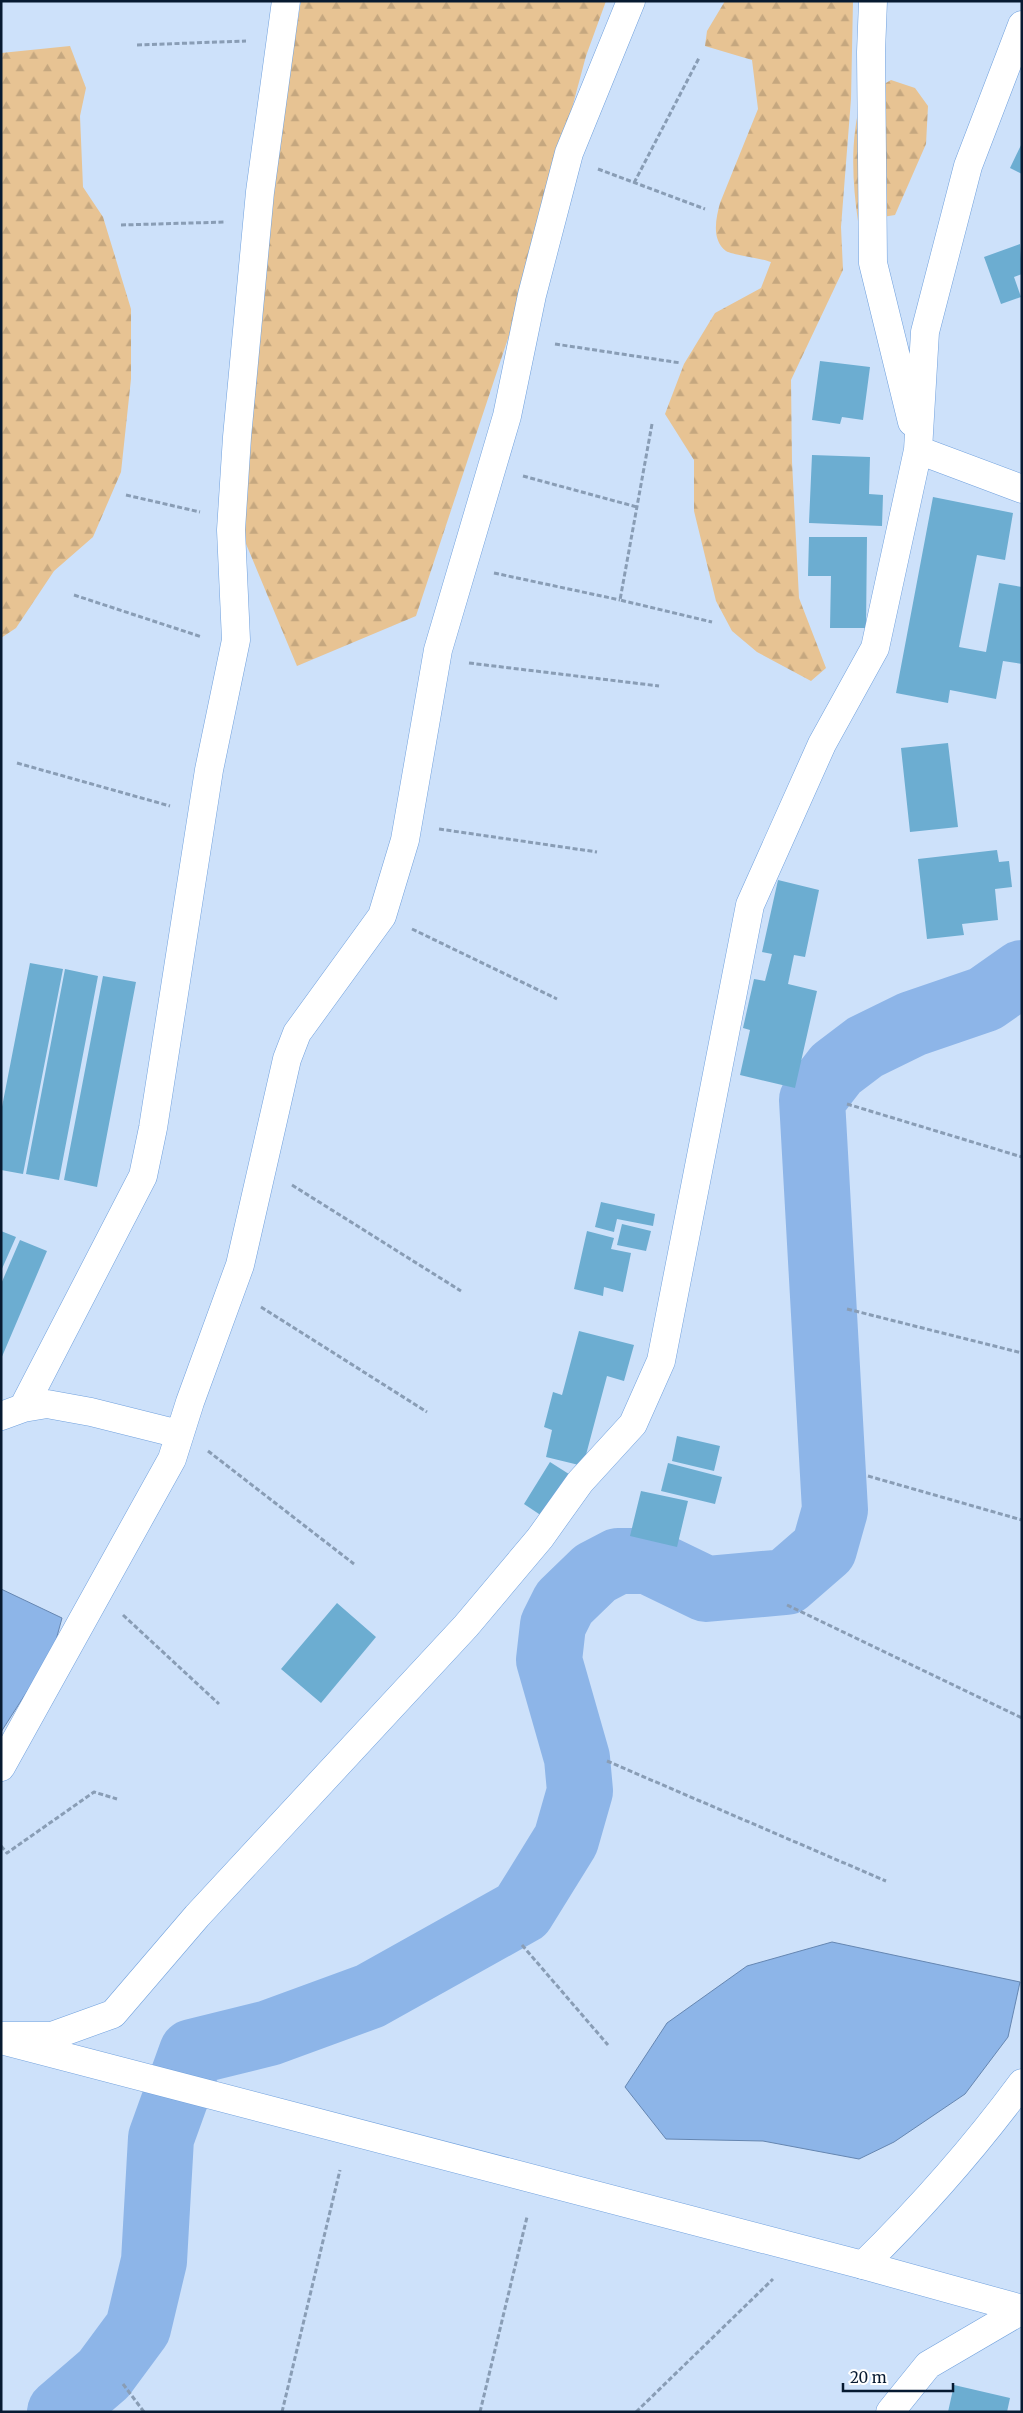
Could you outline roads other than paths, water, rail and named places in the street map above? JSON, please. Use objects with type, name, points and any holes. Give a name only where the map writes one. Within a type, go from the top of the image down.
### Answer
[{"type":"street","points":[[12,1412],[143,1176],[153,1128],[209,770],[236,640],[231,530],[237,437],[260,192],[286,1]]},
{"type":"street","points":[[1,1766],[172,1459],[240,1266],[287,1059],[297,1033],[382,916],[405,840],[438,650],[507,416],[532,295],[569,153],[631,1]]},
{"type":"street","points":[[873,1],[871,52],[873,263],[918,450]]},
{"type":"street","points":[[1,2036],[52,2036],[113,2014],[197,1916],[466,1626],[540,1538],[580,1482],[632,1424],[661,1361],[750,905],[822,744],[875,648],[918,450],[925,332],[968,166],[1022,25]]},
{"type":"street","points":[[918,450],[1022,489]]},
{"type":"street","points":[[12,1412],[47,1404],[91,1412],[180,1434]]},
{"type":"street","points":[[1,2040],[863,2265],[1022,2310]]},
{"type":"street","points":[[863,2265],[911,2217],[990,2126],[1022,2083]]},
{"type":"street","points":[[890,2412],[928,2365],[1022,2310]]},
{"type":"water","points":[[1,1589],[62,1618],[53,1651],[1,1732]]},
{"type":"water","points":[[832,1942],[1020,1982],[1008,2037],[965,2094],[894,2142],[859,2159],[763,2141],[666,2139],[625,2087],[667,2023],[747,1966]]},
{"type":"waterway","points":[[60,2412],[104,2374],[138,2328],[154,2261],[161,2138],[192,2052],[269,2033],[370,1996],[522,1911],[566,1840],[580,1791],[577,1758],[549,1660],[553,1625],[564,1603],[595,1573],[618,1561],[648,1561],[706,1589],[786,1582],[824,1549],[835,1510],[812,1100],[836,1069],[865,1047],[912,1024],[985,999],[1022,973]]}]
